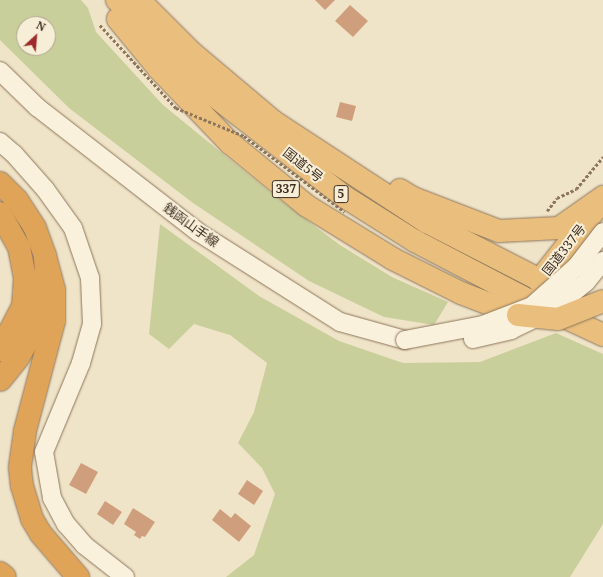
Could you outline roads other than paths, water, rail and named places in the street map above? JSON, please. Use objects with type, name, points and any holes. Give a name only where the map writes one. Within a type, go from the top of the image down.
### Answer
[{"type":"highway","name":"337","points":[[103,0],[159,69],[230,143],[307,206],[393,259],[461,293],[518,315],[558,319],[603,301]]},
{"type":"highway","name":"国道5号","points":[[117,0],[212,94],[345,197],[416,241],[528,300],[603,334]]},
{"type":"highway","name":"国道5号","points":[[139,0],[192,53],[274,122],[427,222],[539,281],[603,312]]},
{"type":"highway","points":[[192,53],[269,108],[413,198],[499,231],[559,228],[603,198]]},
{"type":"highway","points":[[0,183],[17,200],[35,228],[45,256],[54,290],[54,321],[25,431],[20,468],[22,486],[30,513],[41,534],[78,577]]},
{"type":"highway","name":"国道337号","points":[[539,281],[603,198]]},
{"type":"highway","points":[[0,213],[19,247],[25,278],[22,306],[0,350]]},
{"type":"highway","points":[[0,380],[28,341],[41,313],[44,295],[45,256]]},
{"type":"highway","points":[[0,573],[4,577]]},
{"type":"street","name":"銭函山手線","points":[[0,71],[37,108],[198,232],[340,322],[405,340],[464,342],[512,330],[552,310],[586,282],[603,260]]},
{"type":"street","points":[[0,142],[14,154],[40,183],[73,228],[90,278],[92,324],[81,363],[44,452],[52,498],[66,524],[84,545],[125,577]]},
{"type":"street","name":"銭函山手線","points":[[405,340],[484,325],[532,306],[576,267],[603,232]]}]
